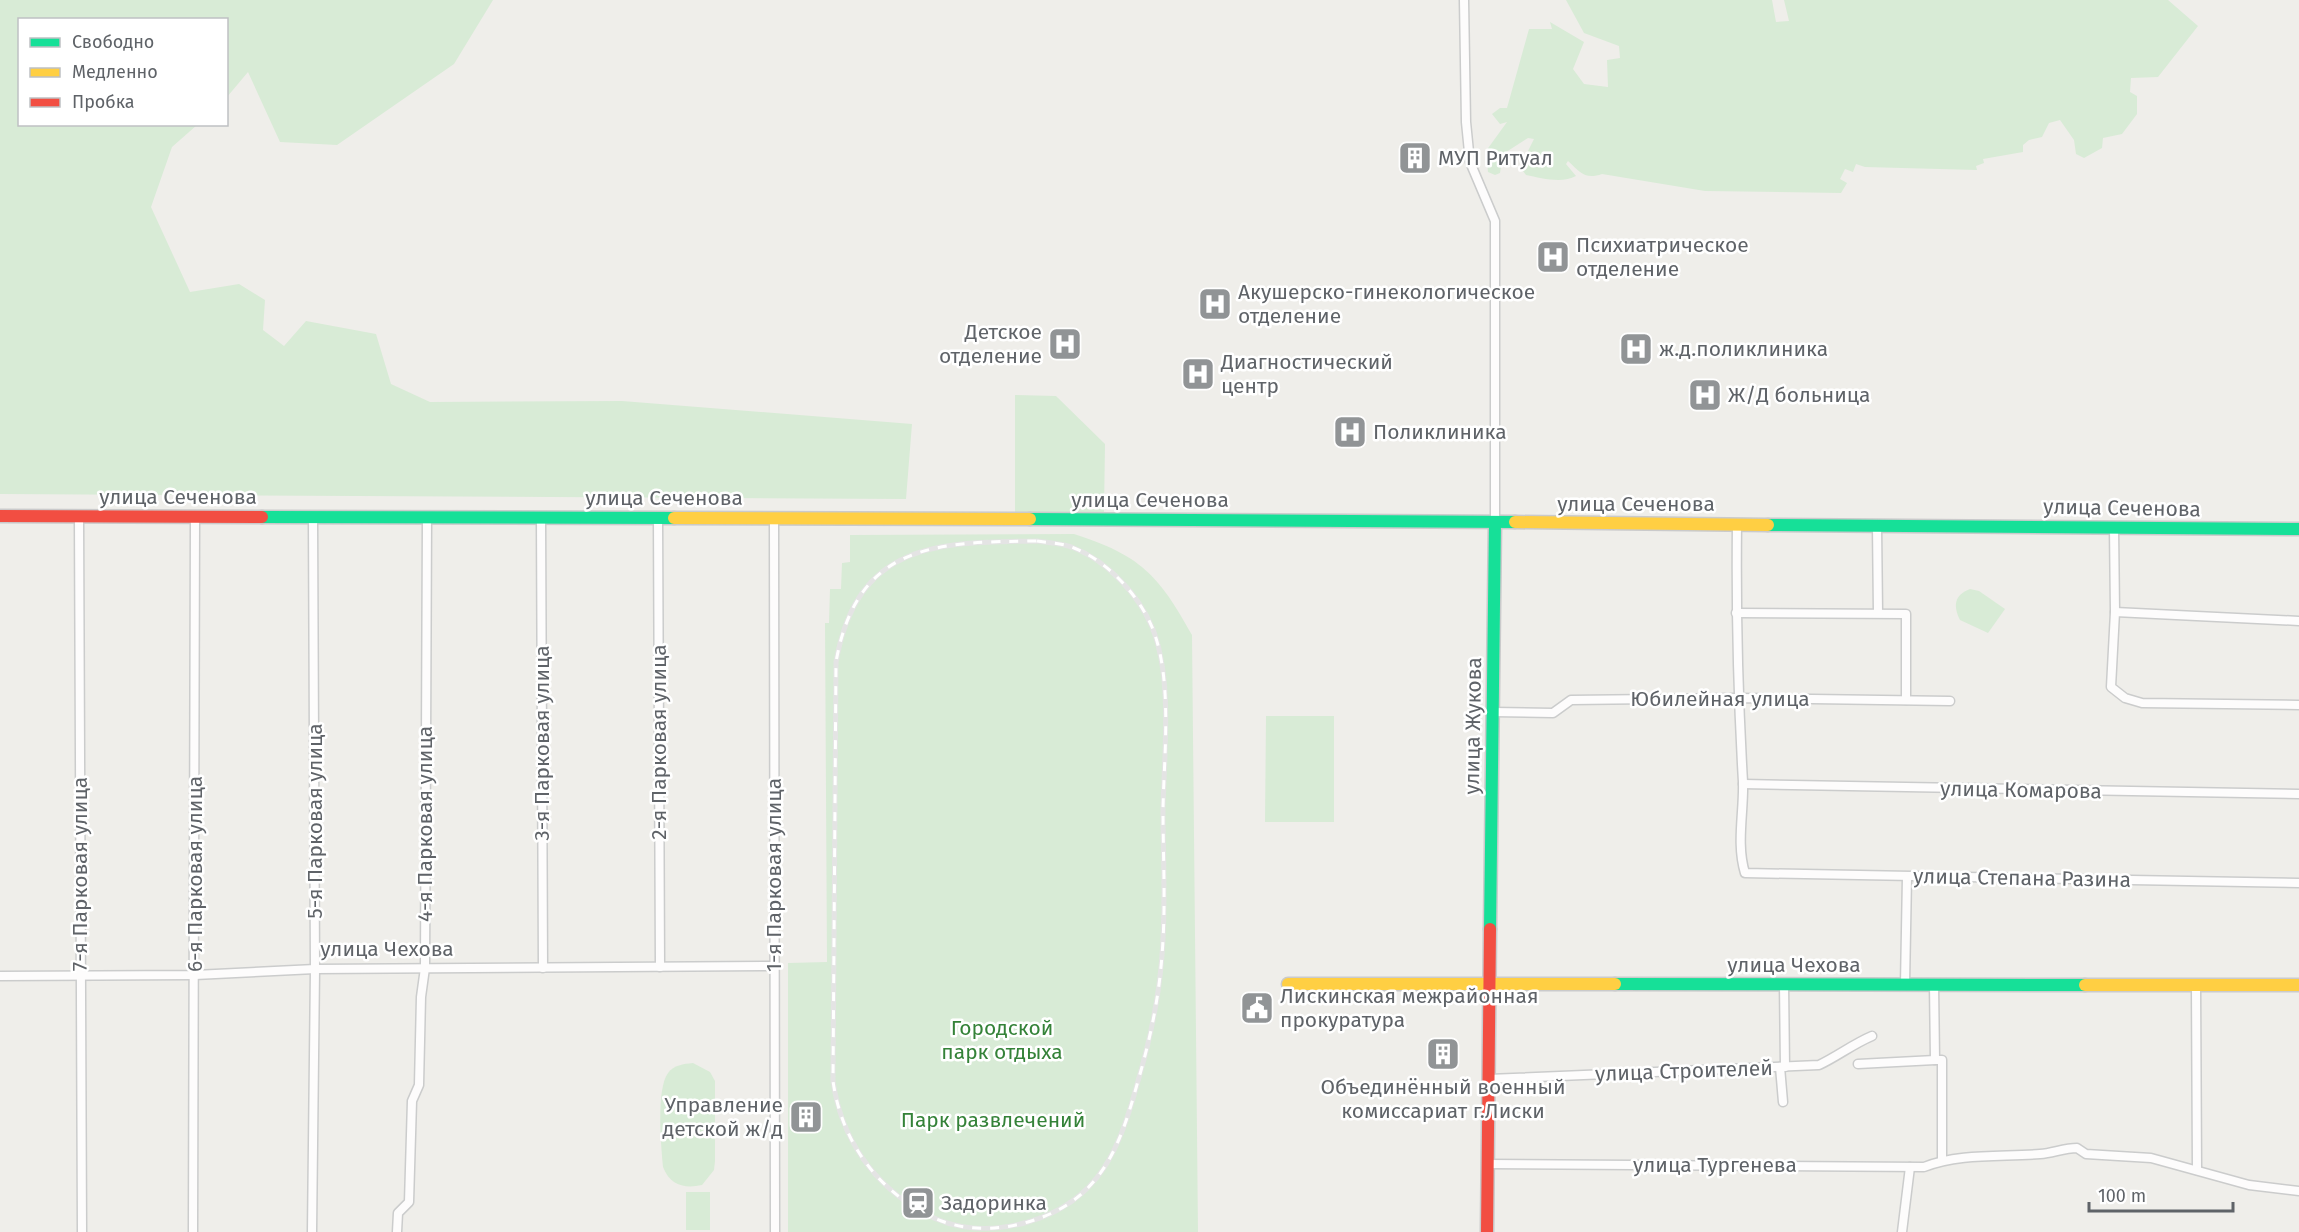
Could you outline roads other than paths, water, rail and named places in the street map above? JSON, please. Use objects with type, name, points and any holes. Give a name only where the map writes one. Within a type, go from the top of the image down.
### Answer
[{"type":"main road","name":"улица Сеченова","points":[[0,516],[1496,522],[2299,529]]},
{"type":"main road","name":"улица Жукова","points":[[1486,1232],[1496,522]]},
{"type":"main road","name":"улица Чехова","points":[[1288,984],[2299,986]]},
{"type":"street","name":"улица Жукова","points":[[1464,0],[1466,122],[1470,162],[1495,221],[1496,522]]},
{"type":"street","name":"7-я Парковая улица","points":[[79,517],[82,1232]]},
{"type":"street","name":"6-я Парковая улица","points":[[193,1232],[195,517]]},
{"type":"street","name":"5-я Парковая улица","points":[[312,1232],[315,969],[313,517]]},
{"type":"street","name":"4-я Парковая улица","points":[[397,1232],[398,1213],[409,1203],[411,1101],[419,1084],[424,969],[427,517]]},
{"type":"street","name":"3-я Парковая улица","points":[[542,518],[543,968]]},
{"type":"street","name":"2-я Парковая улица","points":[[658,518],[660,967]]},
{"type":"street","name":"1-я Парковая улица","points":[[774,518],[775,1232]]},
{"type":"street","points":[[1737,524],[1737,698],[1743,784]]},
{"type":"street","points":[[1877,526],[1878,613]]},
{"type":"street","points":[[2114,528],[2115,612],[2111,687],[2125,698],[2142,703],[2299,705]]},
{"type":"street","points":[[2115,612],[2299,621]]},
{"type":"street","points":[[1736,613],[1906,614],[1906,700]]},
{"type":"street","name":"Юбилейная улица","points":[[1493,712],[1553,713],[1571,700],[1737,698],[1950,701]]},
{"type":"street","name":"улица Комарова","points":[[1743,784],[2299,794]]},
{"type":"street","name":"улица Степана Разина","points":[[1743,784],[1741,860],[1745,873],[1907,878],[2299,883]]},
{"type":"street","points":[[1905,984],[1907,878]]},
{"type":"street","name":"улица Чехова","points":[[0,976],[195,975],[315,969],[774,966]]},
{"type":"street","points":[[1783,1102],[1784,984]]},
{"type":"street","points":[[1935,984],[1935,1060]]},
{"type":"street","points":[[2196,985],[2198,1170]]},
{"type":"street","name":"улица Строителей","points":[[1488,1079],[1819,1065],[1840,1055],[1853,1044],[1872,1036]]},
{"type":"street","points":[[1858,1064],[1942,1060],[1942,1160]]},
{"type":"street","name":"улица Тургенева","points":[[1487,1164],[1924,1167],[1956,1157],[1984,1158],[2048,1154],[2077,1148],[2086,1154],[2151,1158],[2249,1185],[2299,1191]]},
{"type":"street","points":[[1902,1232],[1910,1167]]},
{"type":"railway","points":[[1037,541],[1074,548],[1109,570],[1139,603],[1152,627],[1159,647],[1166,716],[1163,809],[1164,919],[1161,971],[1150,1034],[1131,1105],[1115,1149],[1104,1168],[1090,1186],[1053,1213],[1015,1225],[975,1228],[936,1219],[906,1202],[889,1189],[862,1158],[843,1122],[837,1102],[833,1081],[836,662],[847,623],[862,593],[882,572],[906,557],[935,548],[966,544],[1037,541]]},
{"type":"place","name":"МУП Ритуал","points":[[1415,158]]},
{"type":"place","name":"Психиатрическое отделение","points":[[1553,257]]},
{"type":"place","name":"Акушерско-гинекологическое отделение","points":[[1215,304]]},
{"type":"place","name":"Детское отделение","points":[[1065,344]]},
{"type":"place","name":"ж.д.поликлиника","points":[[1636,349]]},
{"type":"place","name":"Диагностический центр","points":[[1198,374]]},
{"type":"place","name":"Ж/Д больница","points":[[1705,395]]},
{"type":"place","name":"Поликлиника","points":[[1350,432]]},
{"type":"place","name":"Лискинская межрайонная прокуратура","points":[[1257,1008]]},
{"type":"place","name":"Объединённый военный комиссариат г.Лиски","points":[[1443,1054]]},
{"type":"place","name":"Управление детской ж/д","points":[[806,1117]]},
{"type":"place","name":"Задоринка","points":[[918,1203]]},
{"type":"park label","name":"Городской парк отдыха","points":[[1002,1040]]},
{"type":"park label","name":"Парк развлечений","points":[[993,1120]]}]
